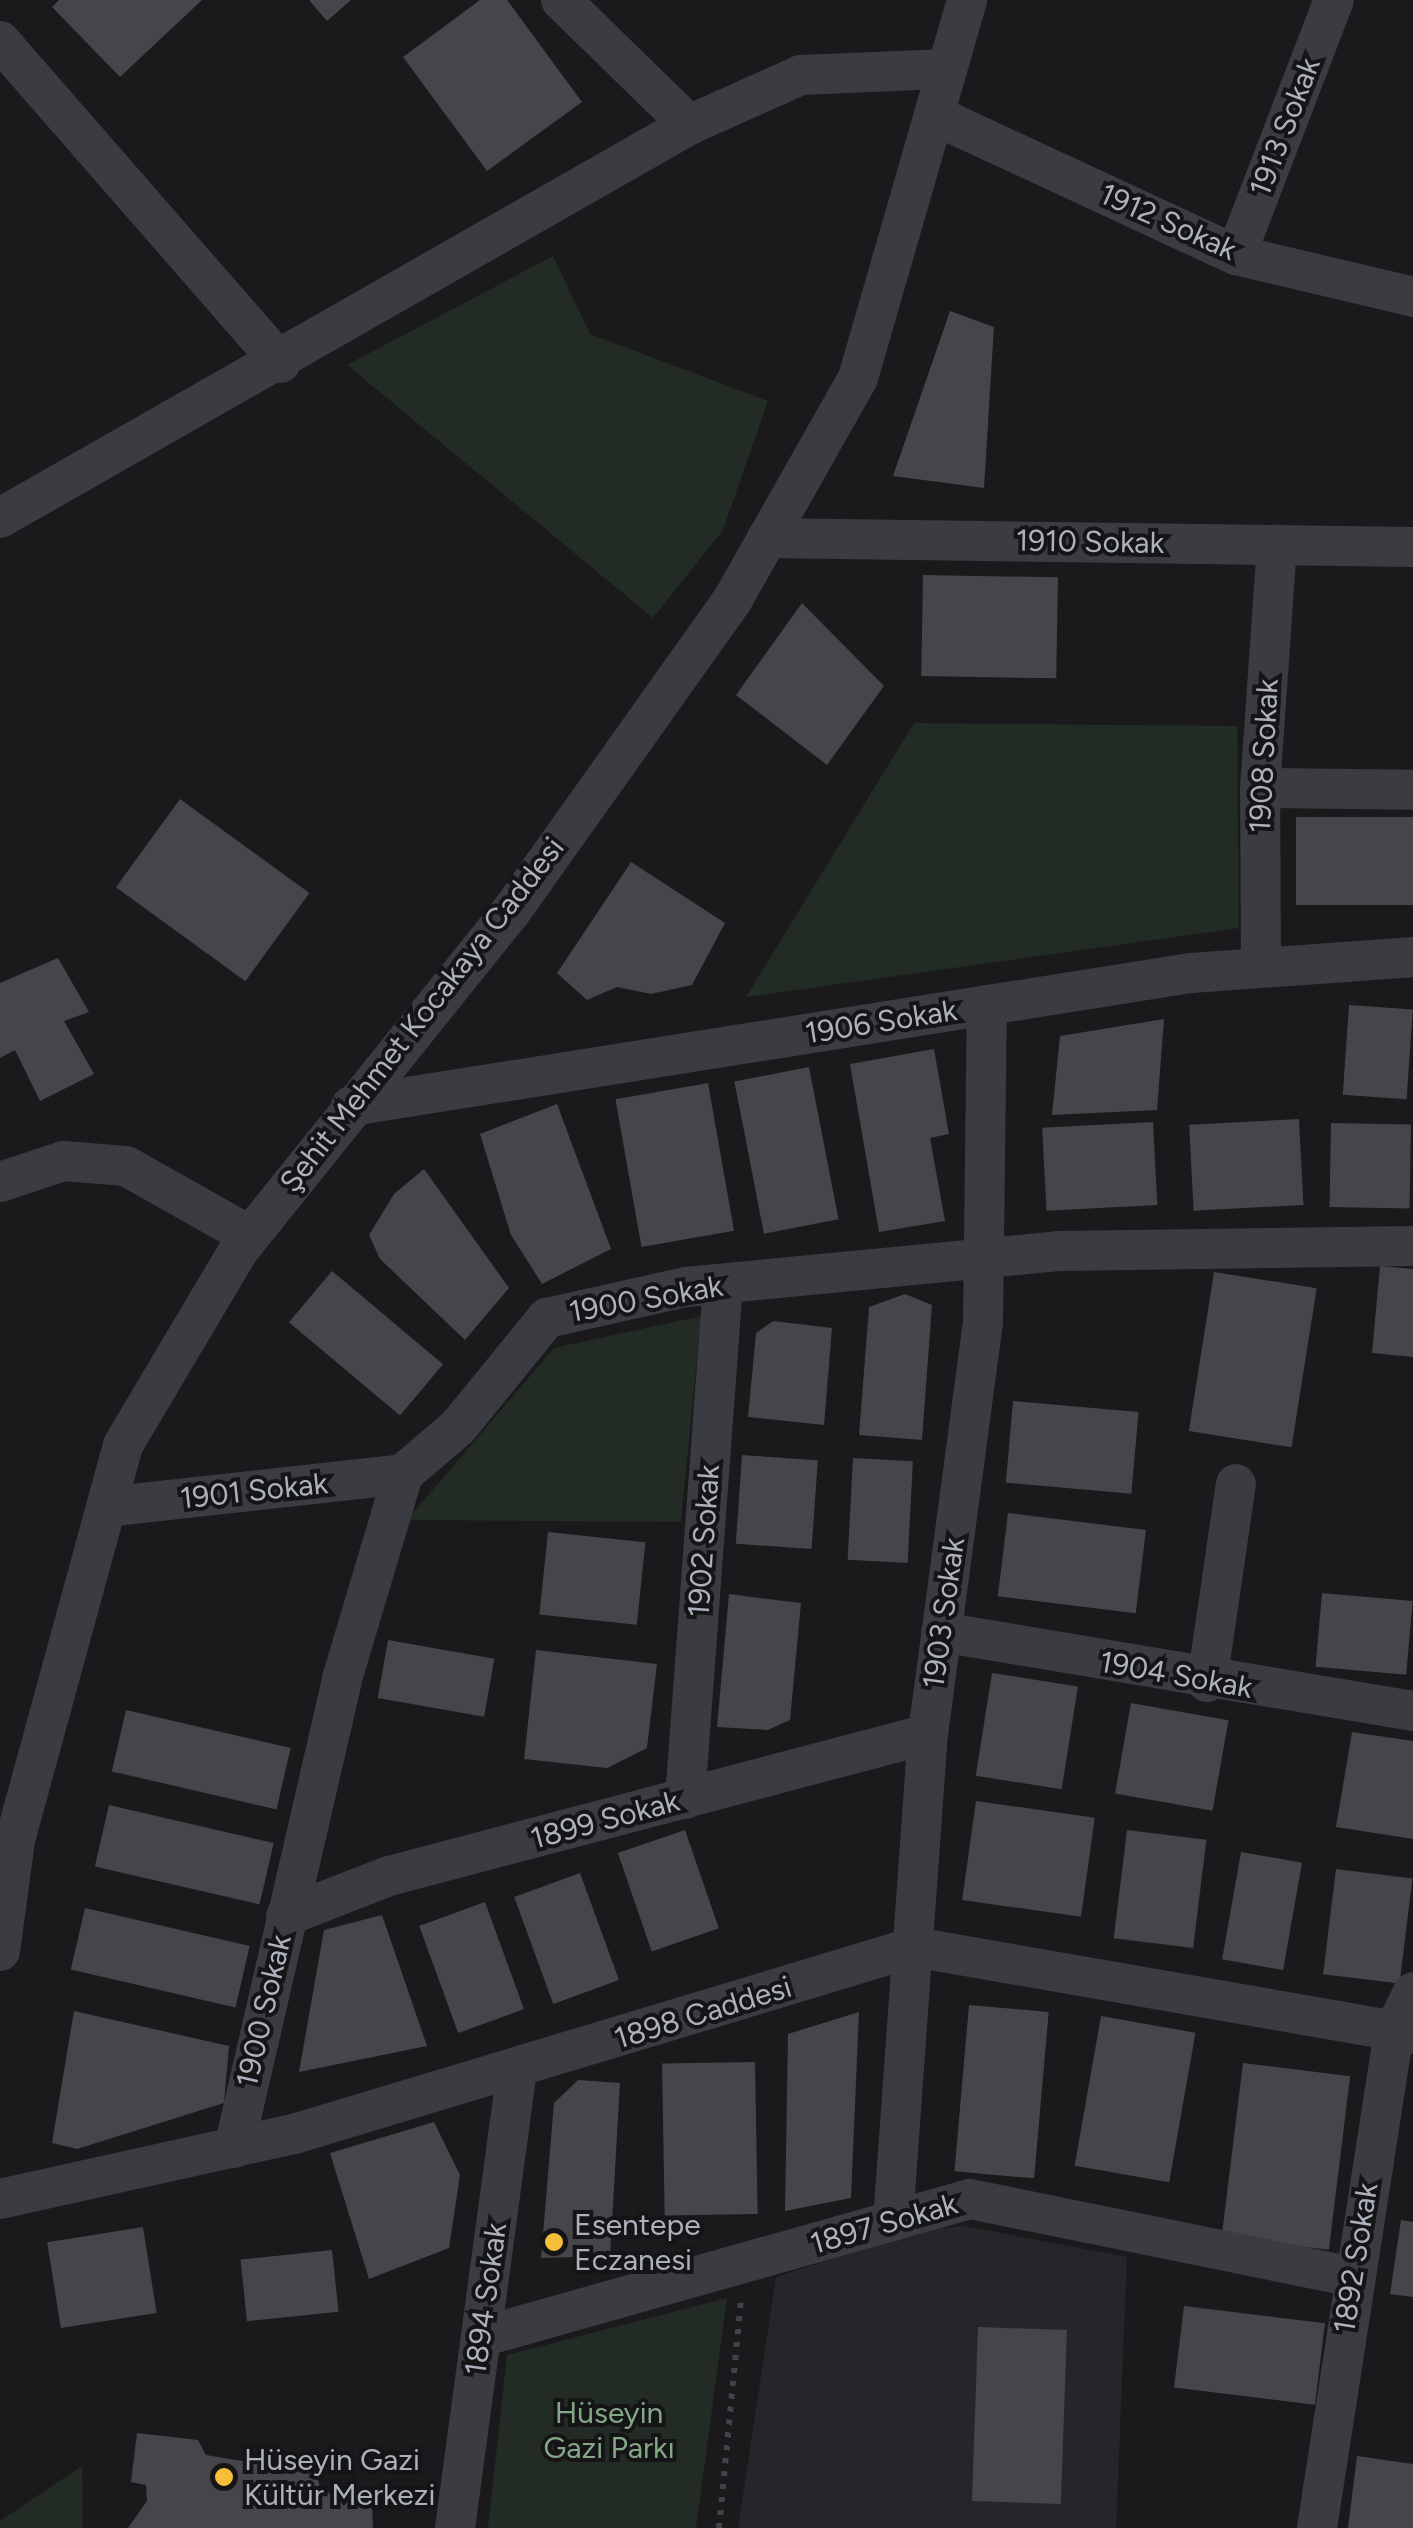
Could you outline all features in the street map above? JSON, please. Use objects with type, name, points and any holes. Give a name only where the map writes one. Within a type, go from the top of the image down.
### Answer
[{"type":"street","points":[[561,0],[689,125]]},
{"type":"street","name":"Şehit Mehmet Kocakaya Caddesi","points":[[0,1951],[15,1840],[123,1445],[250,1236],[510,913],[733,599],[858,378],[967,0]]},
{"type":"street","name":"1913 Sokak","points":[[1236,255],[1334,0]]},
{"type":"street","points":[[0,41],[280,363]]},
{"type":"street","points":[[0,518],[280,363],[689,125],[800,76],[947,70]]},
{"type":"street","name":"1912 Sokak","points":[[934,115],[1236,255],[1413,297]]},
{"type":"street","name":"1910 Sokak","points":[[767,538],[1413,547]]},
{"type":"street","name":"1908 Sokak","points":[[1261,966],[1260,788],[1277,545]]},
{"type":"street","points":[[1260,788],[1413,790]]},
{"type":"street","name":"1906 Sokak","points":[[351,1106],[987,1005],[1261,966],[1413,958]]},
{"type":"street","name":"1903 Sokak","points":[[893,2221],[928,1734],[988,1258],[987,1005]]},
{"type":"street","points":[[0,1182],[63,1161],[126,1166],[250,1236]]},
{"type":"street","name":"1900 Sokak","points":[[234,2148],[342,1679],[403,1474],[458,1427],[547,1318],[723,1284],[988,1258],[1413,1246]]},
{"type":"street","name":"1902 Sokak","points":[[685,1799],[723,1284]]},
{"type":"street","name":"1901 Sokak","points":[[106,1507],[403,1474]]},
{"type":"street","points":[[1207,1682],[1236,1484]]},
{"type":"street","name":"1904 Sokak","points":[[941,1632],[1207,1682],[1413,1711]]},
{"type":"street","name":"1899 Sokak","points":[[286,1916],[389,1876],[928,1734]]},
{"type":"street","name":"1898 Caddesi","points":[[0,2199],[234,2148],[517,2070],[914,1947],[1404,2033]]},
{"type":"street","name":"1892 Sokak","points":[[1317,2528],[1352,2277],[1413,1992]]},
{"type":"street","name":"1894 Sokak","points":[[456,2528],[517,2070]]},
{"type":"street","name":"1897 Sokak","points":[[481,2337],[970,2199],[1352,2277]]},
{"type":"path","points":[[718,2528],[745,2262]]},
{"type":"shaded area","points":[[964,2226],[1127,2257],[1116,2528],[738,2528],[776,2277],[921,2230]]},
{"type":"green space","points":[[553,256],[590,334],[768,401],[723,530],[653,618],[347,365]]},
{"type":"green space","points":[[914,723],[1237,726],[1239,928],[746,997]]},
{"type":"green space","points":[[701,1316],[681,1522],[407,1520],[554,1348]]},
{"type":"green space","name":"Hüseyin Gazi Parkı","points":[[727,2298],[696,2528],[488,2528],[507,2355]]},
{"type":"green space","points":[[82,2466],[83,2528],[0,2528],[0,2521]]},
{"type":"building","points":[[59,0],[202,0],[120,77],[52,7]]},
{"type":"building","points":[[309,0],[351,0],[327,21]]},
{"type":"building","points":[[480,0],[507,0],[582,102],[487,171],[403,57]]},
{"type":"building","points":[[950,311],[994,327],[984,488],[893,476]]},
{"type":"building","points":[[923,575],[1058,577],[1056,678],[921,676]]},
{"type":"building","points":[[802,603],[884,686],[827,765],[736,695]]},
{"type":"building","points":[[180,799],[309,893],[245,981],[116,887]]},
{"type":"building","points":[[1296,817],[1413,817],[1413,905],[1296,905]]},
{"type":"building","points":[[631,862],[725,923],[692,985],[651,994],[617,987],[587,1000],[557,973]]},
{"type":"building","points":[[58,958],[89,1012],[64,1021],[94,1074],[40,1101],[15,1050],[0,1058],[0,983]]},
{"type":"building","points":[[1349,1005],[1413,1009],[1407,1099],[1343,1095]]},
{"type":"building","points":[[1164,1019],[1157,1110],[1052,1115],[1060,1036]]},
{"type":"building","points":[[934,1049],[949,1134],[930,1138],[945,1221],[879,1232],[850,1064]]},
{"type":"building","points":[[809,1067],[839,1219],[764,1234],[734,1082]]},
{"type":"building","points":[[708,1083],[734,1231],[641,1247],[615,1099]]},
{"type":"building","points":[[557,1104],[611,1249],[542,1284],[511,1235],[480,1134]]},
{"type":"building","points":[[1299,1119],[1304,1205],[1194,1211],[1189,1125]]},
{"type":"building","points":[[1153,1122],[1157,1205],[1046,1211],[1042,1128]]},
{"type":"building","points":[[1331,1123],[1411,1124],[1410,1208],[1330,1207]]},
{"type":"building","points":[[424,1169],[509,1288],[465,1340],[380,1259],[369,1235],[394,1194]]},
{"type":"building","points":[[1380,1266],[1413,1269],[1413,1357],[1372,1353]]},
{"type":"building","points":[[332,1271],[443,1364],[400,1416],[289,1322]]},
{"type":"building","points":[[1214,1272],[1317,1288],[1292,1447],[1189,1431]]},
{"type":"building","points":[[905,1294],[932,1305],[922,1440],[859,1435],[869,1307]]},
{"type":"building","points":[[773,1321],[832,1328],[824,1425],[748,1417],[756,1333]]},
{"type":"building","points":[[1013,1401],[1139,1412],[1131,1494],[1006,1483]]},
{"type":"building","points":[[742,1455],[818,1460],[812,1549],[736,1544]]},
{"type":"building","points":[[853,1458],[913,1461],[908,1563],[848,1560]]},
{"type":"building","points":[[1008,1513],[1146,1530],[1136,1613],[998,1596]]},
{"type":"building","points":[[548,1532],[645,1542],[637,1625],[539,1615]]},
{"type":"building","points":[[1322,1593],[1413,1601],[1406,1675],[1316,1667]]},
{"type":"building","points":[[729,1594],[801,1603],[790,1720],[768,1730],[717,1727]]},
{"type":"building","points":[[388,1640],[494,1659],[484,1717],[378,1698]]},
{"type":"building","points":[[536,1650],[657,1664],[647,1748],[607,1768],[524,1759]]},
{"type":"building","points":[[992,1673],[1078,1687],[1062,1789],[976,1776]]},
{"type":"building","points":[[1131,1703],[1228,1720],[1213,1811],[1115,1794]]},
{"type":"building","points":[[126,1710],[291,1748],[276,1809],[112,1771]]},
{"type":"building","points":[[1352,1732],[1413,1741],[1413,1839],[1336,1827]]},
{"type":"building","points":[[976,1801],[1095,1818],[1081,1917],[962,1900]]},
{"type":"building","points":[[109,1805],[274,1843],[259,1904],[95,1866]]},
{"type":"building","points":[[685,1830],[719,1928],[652,1951],[618,1853]]},
{"type":"building","points":[[1127,1830],[1206,1840],[1193,1948],[1114,1938]]},
{"type":"building","points":[[1241,1852],[1302,1863],[1283,1970],[1222,1959]]},
{"type":"building","points":[[1336,1869],[1412,1878],[1400,1984],[1323,1974]]},
{"type":"building","points":[[580,1873],[619,1980],[553,2004],[514,1897]]},
{"type":"building","points":[[485,1902],[524,2009],[458,2033],[419,1926]]},
{"type":"building","points":[[85,1908],[250,1946],[235,2007],[71,1969]]},
{"type":"building","points":[[382,1915],[427,2046],[299,2072],[324,1930]]},
{"type":"building","points":[[969,2005],[1049,2012],[1034,2178],[954,2171]]},
{"type":"building","points":[[74,2011],[229,2046],[224,2103],[77,2149],[52,2143]]},
{"type":"building","points":[[859,2012],[851,2198],[785,2211],[788,2034]]},
{"type":"building","points":[[1101,2016],[1196,2033],[1169,2182],[1075,2166]]},
{"type":"building","points":[[755,2062],[758,2214],[665,2216],[662,2064]]},
{"type":"building","points":[[1243,2063],[1350,2076],[1329,2250],[1222,2237]]},
{"type":"building","points":[[578,2080],[620,2083],[610,2256],[541,2258],[554,2103]]},
{"type":"building","points":[[434,2122],[460,2175],[449,2248],[369,2279],[330,2153]]},
{"type":"building","points":[[1401,2220],[1413,2222],[1413,2297],[1390,2294]]},
{"type":"building","points":[[143,2227],[157,2313],[61,2328],[47,2242]]},
{"type":"building","points":[[332,2250],[338,2312],[247,2321],[241,2260]]},
{"type":"building","points":[[1184,2306],[1325,2323],[1315,2405],[1174,2387]]},
{"type":"building","points":[[978,2327],[1067,2330],[1061,2504],[972,2501]]},
{"type":"building","name":"Hüseyin Gazi Kültür Merkezi","points":[[137,2433],[198,2440],[206,2455],[316,2473],[321,2491],[372,2502],[373,2528],[128,2528],[147,2501],[146,2485],[131,2482]]},
{"type":"building","points":[[1357,2456],[1413,2464],[1413,2528],[1348,2528]]},
{"type":"place","name":"Esentepe Eczanesi","points":[[554,2242]]},
{"type":"place","name":"Hüseyin Gazi Kültür Merkezi","points":[[224,2477]]}]
